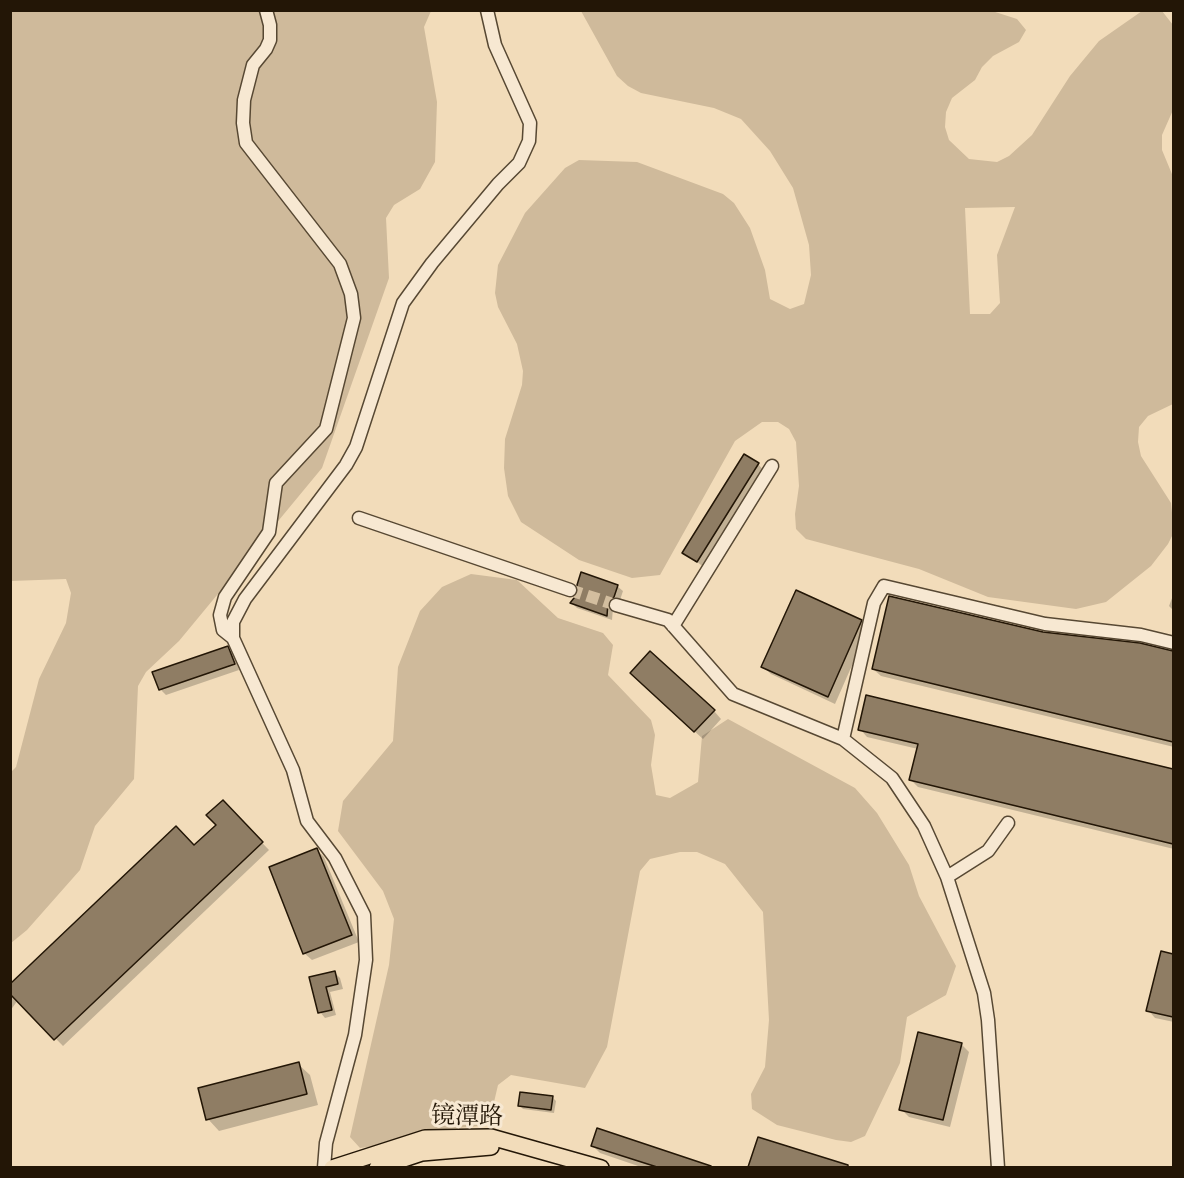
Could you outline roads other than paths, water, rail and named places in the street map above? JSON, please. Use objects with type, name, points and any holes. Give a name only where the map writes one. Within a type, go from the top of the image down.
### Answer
[{"type":"main road","name":"镜潭路","points":[[332,1167],[425,1138],[491,1137],[601,1167]]},
{"type":"main road","name":"镜潭路","points":[[377,1167],[422,1153],[487,1146],[570,1167]]},
{"type":"street","points":[[233,638],[223,630],[220,615],[225,597],[269,532],[276,483],[326,429],[354,318],[351,294],[339,264],[246,143],[243,123],[244,100],[253,64],[266,49],[270,40],[270,25],[266,10]]},
{"type":"street","points":[[324,1167],[326,1143],[358,1013],[366,960],[364,915],[335,858],[307,821],[293,770],[233,638],[233,622],[245,599],[346,465],[356,447],[403,303],[432,263],[498,184],[519,163],[529,141],[530,123],[495,45],[487,10]]},
{"type":"street","points":[[673,626],[772,466]]},
{"type":"street","points":[[359,518],[570,590]]},
{"type":"street","points":[[843,739],[874,603],[884,586],[1045,624],[1141,635],[1173,643]]},
{"type":"street","points":[[616,605],[668,620],[733,694],[843,739],[892,778],[924,826],[947,877],[984,993],[988,1020],[998,1167]]},
{"type":"street","points":[[947,877],[988,851],[1008,822]]},
{"type":"tunnel","points":[[570,590],[616,605]]}]
